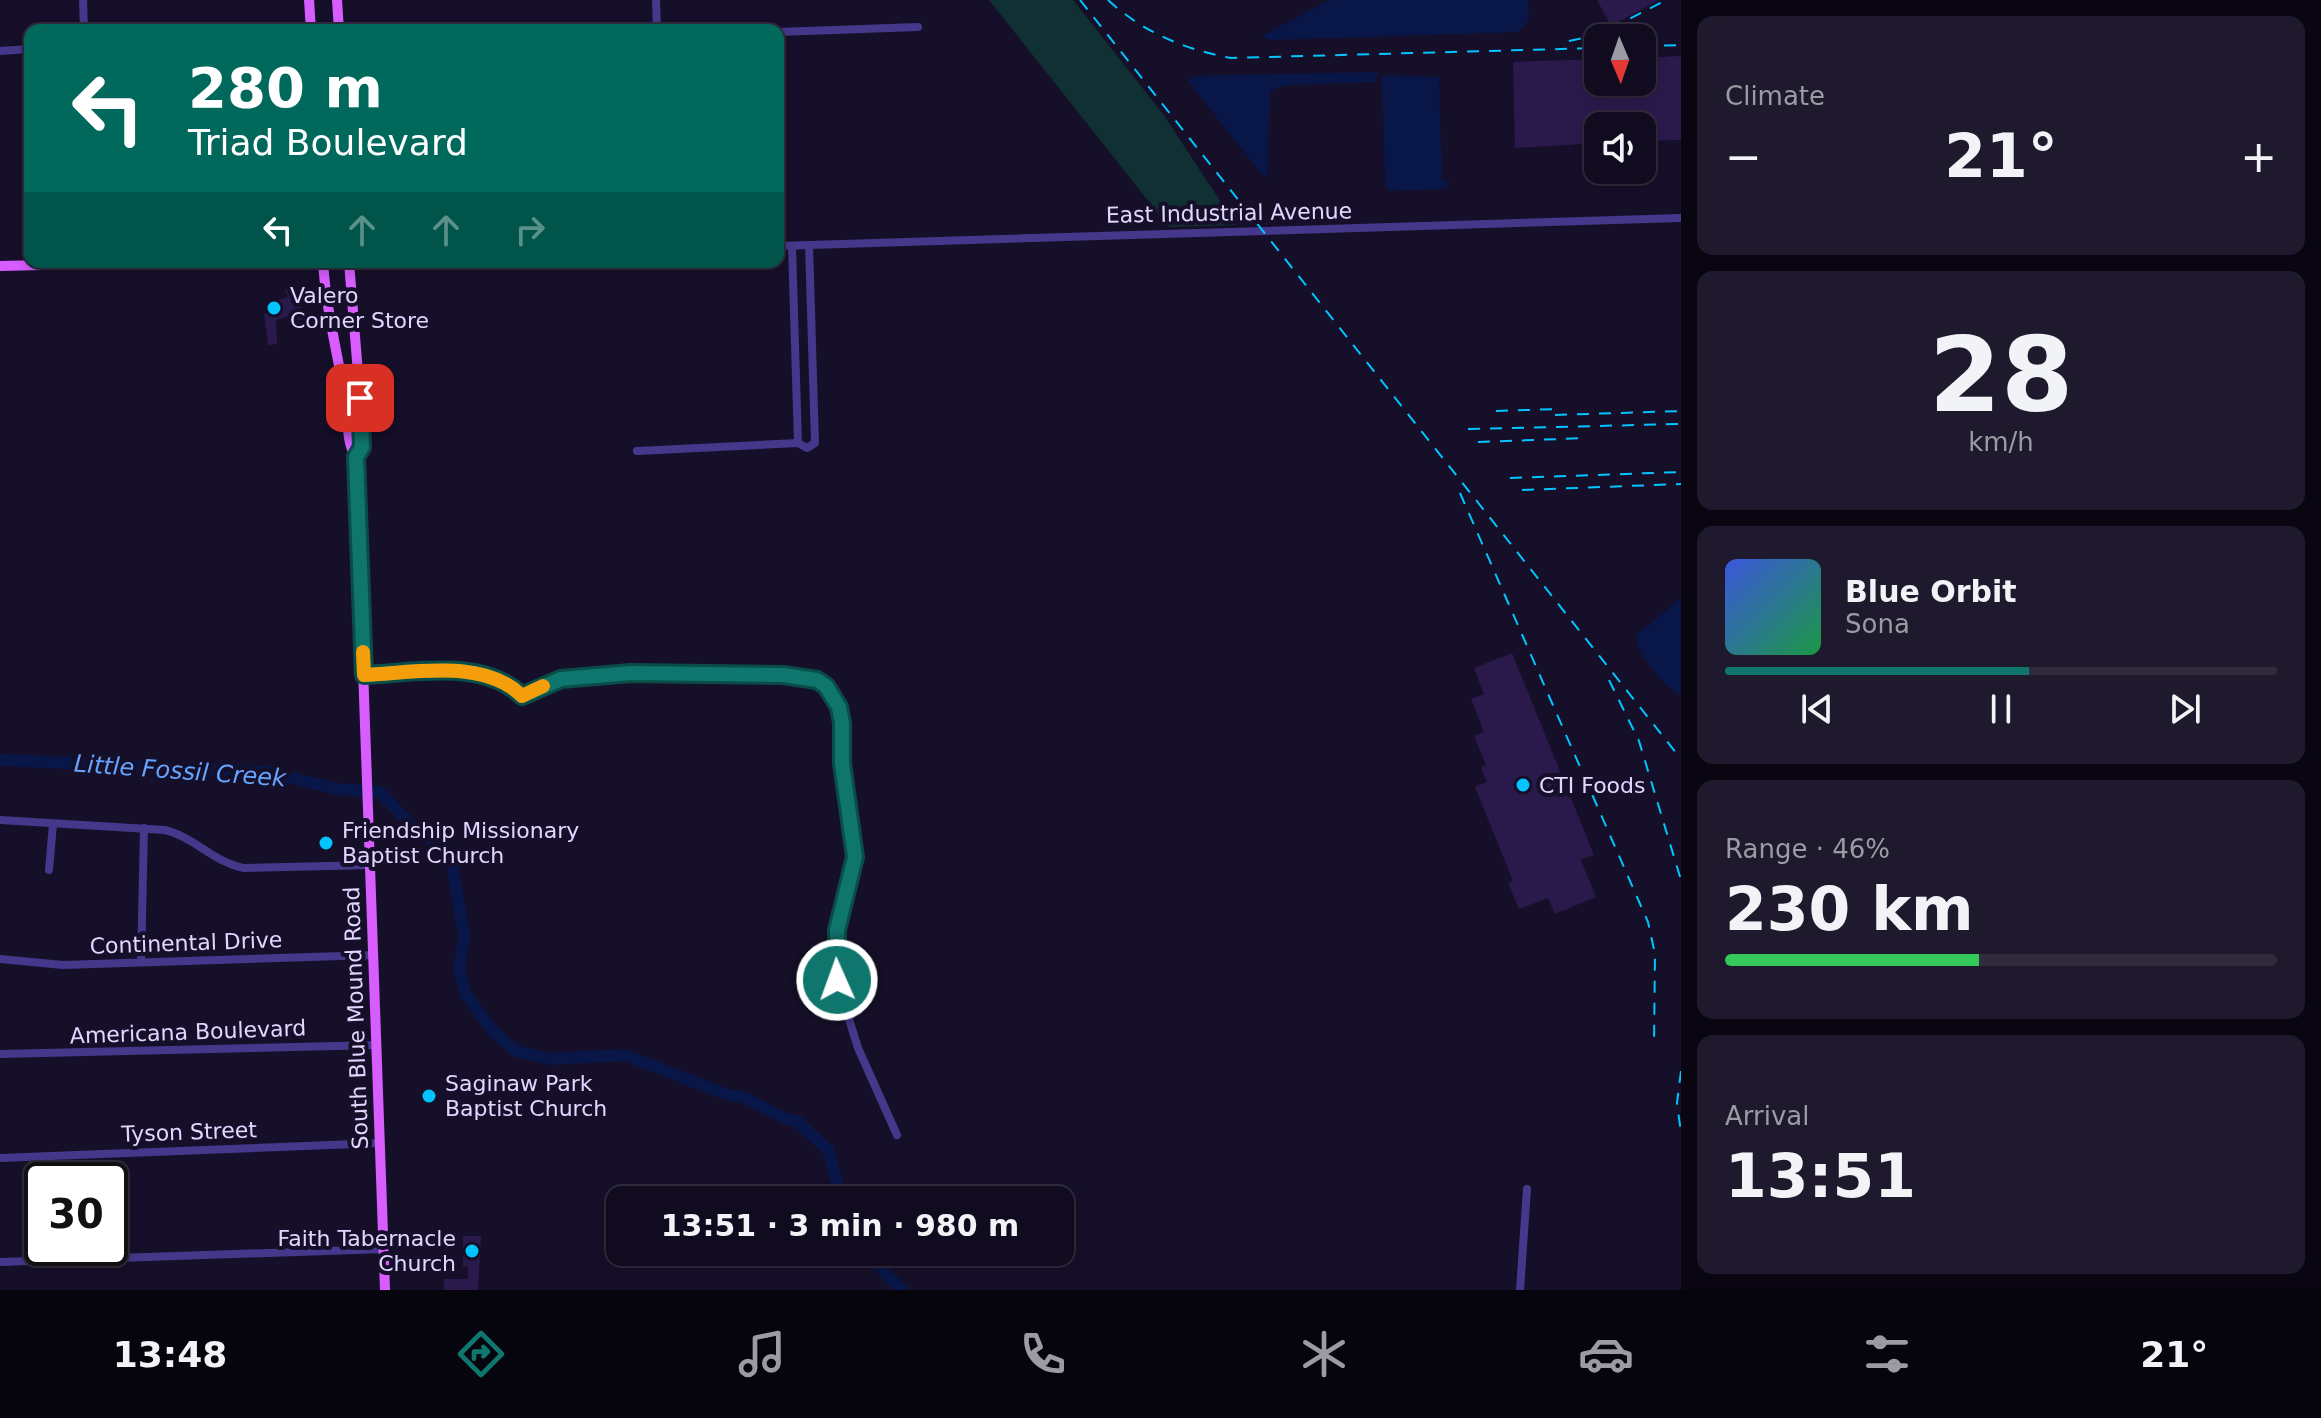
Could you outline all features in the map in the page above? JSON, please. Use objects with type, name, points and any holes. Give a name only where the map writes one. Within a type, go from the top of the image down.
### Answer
[{"type":"main road","points":[[309,0],[311,24]]},
{"type":"main road","points":[[337,0],[339,24]]},
{"type":"main road","points":[[0,266],[24,265]]},
{"type":"main road","name":"South Blue Mound Road","points":[[324,268],[327,308],[347,407],[350,448],[356,457],[385,1290]]},
{"type":"main road","name":"South Blue Mound Road","points":[[349,268],[362,447],[356,457]]},
{"type":"street","points":[[83,0],[84,24]]},
{"type":"street","points":[[656,0],[657,24]]},
{"type":"street","points":[[784,32],[918,27]]},
{"type":"street","points":[[0,51],[24,49]]},
{"type":"street","name":"East Industrial Avenue","points":[[784,246],[1681,218]]},
{"type":"street","points":[[637,451],[798,443],[807,448],[815,443],[809,245]]},
{"type":"street","points":[[792,246],[798,443]]},
{"type":"street","points":[[364,675],[463,672],[487,675],[503,680],[522,696],[561,679],[631,673],[783,675],[817,680],[826,686],[839,707],[842,723],[842,763],[855,857],[837,930],[837,980],[858,1048],[897,1135]]},
{"type":"street","points":[[0,820],[144,828],[180,835],[229,864],[244,868],[371,865]]},
{"type":"street","points":[[49,870],[53,824]]},
{"type":"street","points":[[141,962],[144,828]]},
{"type":"street","name":"Continental Drive","points":[[0,959],[63,965],[374,955]]},
{"type":"street","name":"Americana Boulevard","points":[[0,1054],[377,1045]]},
{"type":"street","name":"Tyson Street","points":[[0,1158],[380,1143]]},
{"type":"street","points":[[1520,1290],[1527,1189]]},
{"type":"street","points":[[0,1262],[384,1249]]},
{"type":"green space","points":[[989,0],[1073,0],[1163,114],[1236,225],[1169,227]]},
{"type":"shaded area","points":[[1329,0],[1528,0],[1529,19],[1519,32],[1269,40],[1262,36]]},
{"type":"shaded area","points":[[1378,72],[1375,82],[1287,85],[1270,91],[1267,177],[1263,176],[1188,81],[1191,76]]},
{"type":"shaded area","points":[[1382,75],[1439,77],[1442,180],[1451,183],[1443,189],[1388,191],[1385,182]]},
{"type":"shaded area","points":[[1681,598],[1681,696],[1652,669],[1640,651],[1636,635]]},
{"type":"building","points":[[1597,0],[1659,0],[1615,24],[1610,24]]},
{"type":"building","points":[[1681,56],[1681,140],[1656,141],[1656,112],[1584,112],[1584,144],[1515,148],[1513,62],[1584,59],[1584,96],[1656,96],[1656,57]]},
{"type":"building","points":[[295,286],[305,318],[295,321],[294,315],[276,320],[277,344],[268,345],[264,314],[268,313],[266,303],[288,297],[285,289]]},
{"type":"building","name":"CTI Foods","points":[[1512,653],[1594,855],[1581,860],[1596,897],[1555,914],[1548,898],[1519,909],[1508,883],[1513,881],[1475,787],[1487,782],[1481,767],[1486,765],[1474,736],[1484,732],[1471,699],[1484,694],[1474,668]]},
{"type":"building","name":"Faith Tabernacle Church","points":[[463,1236],[481,1236],[478,1290],[444,1290],[444,1279],[468,1279],[468,1267],[463,1266]]},
{"type":"waterway","name":"Little Fossil Creek","points":[[0,760],[269,772],[336,789],[380,792],[414,828],[446,850],[451,858],[464,936],[459,970],[466,994],[491,1029],[515,1051],[551,1059],[625,1055],[728,1095],[743,1097],[786,1119],[797,1121],[828,1150],[838,1186]]},
{"type":"waterway","name":"Little Fossil Creek","points":[[879,1266],[902,1290]]},
{"type":"railway","points":[[1080,0],[1681,759]]},
{"type":"railway","points":[[1108,0],[1135,21],[1165,38],[1196,50],[1231,58],[1584,48]]},
{"type":"railway","points":[[1569,41],[1598,35],[1666,0]]},
{"type":"railway","points":[[1656,46],[1681,45]]},
{"type":"railway","points":[[1496,411],[1557,409]]},
{"type":"railway","points":[[1555,415],[1681,411]]},
{"type":"railway","points":[[1468,429],[1681,424]]},
{"type":"railway","points":[[1478,442],[1587,438]]},
{"type":"railway","points":[[1510,478],[1681,472]]},
{"type":"railway","points":[[1522,490],[1681,484]]},
{"type":"railway","points":[[1460,493],[1648,922],[1655,954],[1654,1046]]},
{"type":"railway","points":[[1609,680],[1639,741],[1681,880]]},
{"type":"railway","points":[[1681,1071],[1677,1103],[1681,1133]]},
{"type":"slow traffic","points":[[363,652],[364,675],[463,672],[487,675],[503,680],[522,696],[543,686]]},
{"type":"place","name":"Valero Corner Store","points":[[274,308]]},
{"type":"place","name":"CTI Foods","points":[[1523,785]]},
{"type":"place","name":"Friendship Missionary Baptist Church","points":[[326,843]]},
{"type":"place","name":"Saginaw Park Baptist Church","points":[[429,1096]]},
{"type":"place","name":"Faith Tabernacle Church","points":[[472,1251]]},
{"type":"route","points":[[360,398],[362,447],[356,457],[364,675],[463,672],[487,675],[503,680],[522,696],[561,679],[631,673],[783,675],[817,680],[826,686],[839,707],[842,723],[842,763],[855,857],[837,930],[834,964],[837,980]]}]
